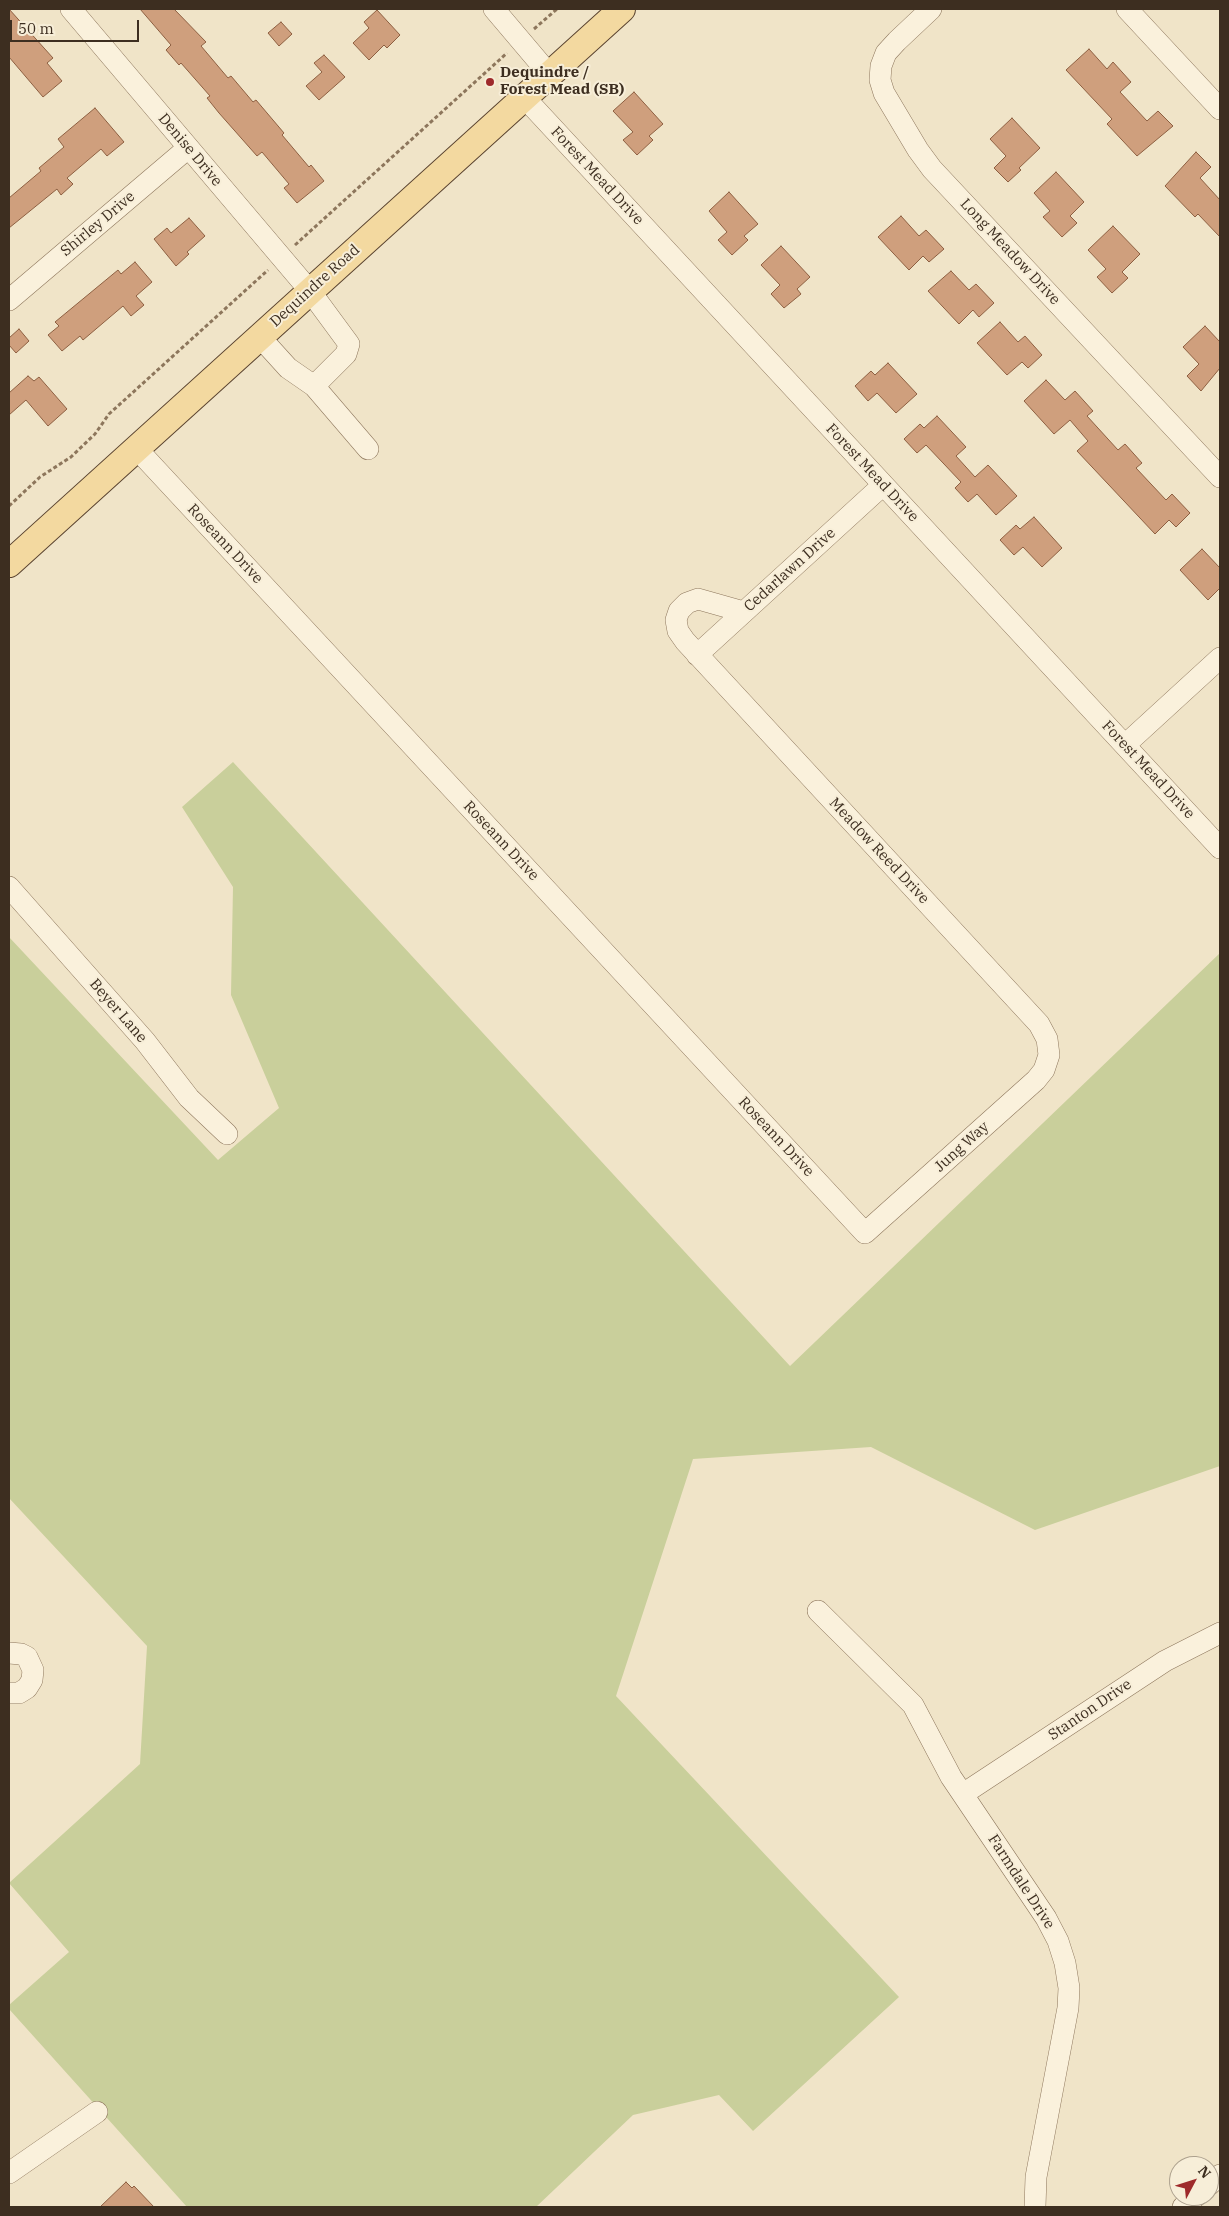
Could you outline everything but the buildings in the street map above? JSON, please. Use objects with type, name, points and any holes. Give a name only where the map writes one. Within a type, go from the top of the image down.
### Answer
[{"type":"main road","name":"Dequindre Road","points":[[9,564],[622,9]]},
{"type":"street","name":"Denise Drive","points":[[71,9],[310,291],[350,344],[346,354],[314,386]]},
{"type":"street","points":[[494,9],[549,74]]},
{"type":"street","name":"Long Meadow Drive","points":[[931,9],[886,53],[881,66],[880,80],[884,94],[912,142],[932,169],[1220,477]]},
{"type":"street","points":[[1127,9],[1220,109]]},
{"type":"street","name":"Forest Mead Drive","points":[[524,97],[1220,848]]},
{"type":"street","name":"Shirley Drive","points":[[9,300],[188,148]]},
{"type":"street","points":[[260,336],[288,368],[314,386],[368,449]]},
{"type":"street","name":"Roseann Drive","points":[[136,448],[866,1234]]},
{"type":"street","name":"Cedarlawn Drive","points":[[697,655],[884,484]]},
{"type":"street","name":"Meadow Reed Drive","points":[[744,612],[698,599],[687,603],[679,611],[676,620],[685,641],[697,655],[1039,1024],[1047,1039],[1049,1055]]},
{"type":"street","points":[[1125,745],[1220,658]]},
{"type":"street","name":"Beyer Lane","points":[[9,887],[144,1041],[189,1098],[227,1134]]},
{"type":"street","name":"Jung Way","points":[[866,1234],[1036,1080],[1044,1070],[1049,1055]]},
{"type":"street","name":"Farmdale Drive","points":[[818,1611],[912,1705],[926,1726],[951,1776],[1046,1918],[1065,1963],[1069,1988],[1068,2008],[1036,2177],[1035,2207]]},
{"type":"street","name":"Stanton Drive","points":[[963,1794],[1148,1671],[1220,1633]]},
{"type":"street","points":[[9,1653],[21,1654],[26,1657],[34,1670],[28,1688],[9,1693]]},
{"type":"street","points":[[9,2173],[97,2112]]},
{"type":"path","points":[[528,34],[556,9]]},
{"type":"path","points":[[292,248],[512,48]]},
{"type":"path","points":[[9,506],[40,477],[71,457],[95,434],[109,414],[271,267]]},
{"type":"green space","points":[[233,762],[790,1366],[1220,953],[1220,1466],[1035,1530],[871,1447],[693,1459],[616,1696],[899,1997],[753,2131],[719,2095],[633,2115],[536,2207],[187,2207],[9,2009],[9,2005],[69,1952],[9,1883],[140,1764],[147,1646],[9,1498],[9,937],[218,1160],[279,1108],[231,995],[233,887],[182,807]]},
{"type":"place","name":"Dequindre / Forest Mead (SB)","points":[[490,82]]}]
